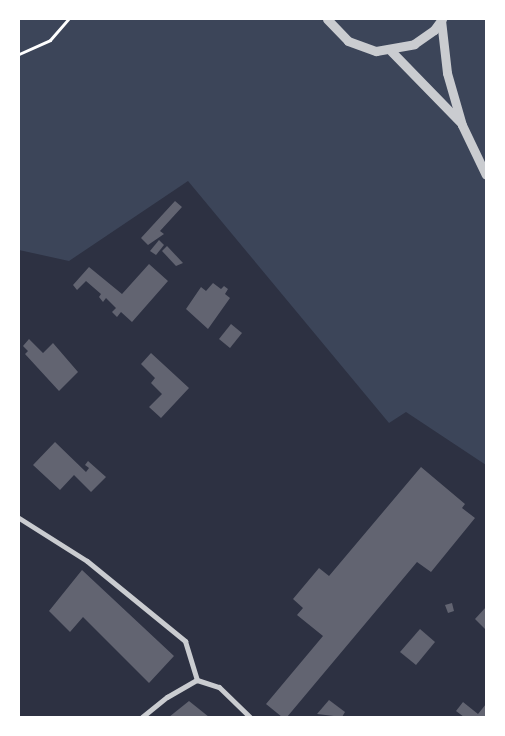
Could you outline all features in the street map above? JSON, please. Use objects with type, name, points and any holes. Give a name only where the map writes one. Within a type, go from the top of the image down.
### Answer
[{"type":"street","points":[[327,19],[348,41],[376,51],[391,51],[414,44],[442,20]]},
{"type":"street","points":[[442,20],[447,73],[462,124],[486,175]]},
{"type":"street","points":[[391,51],[462,124]]},
{"type":"street","points":[[19,518],[87,561],[185,641],[197,680]]},
{"type":"street","points":[[142,717],[167,697],[197,680],[219,687],[250,717]]},
{"type":"path","points":[[19,54],[50,40],[68,19]]},
{"type":"shaded area","points":[[19,19],[486,19],[486,465],[406,412],[389,423],[188,181],[69,261],[19,250]]},
{"type":"building","points":[[175,201],[182,207],[160,231],[164,234],[148,245],[141,238]]},
{"type":"building","points":[[159,240],[164,245],[156,255],[150,251]]},
{"type":"building","points":[[167,246],[183,263],[176,266],[162,251]]},
{"type":"building","points":[[149,264],[168,281],[132,322],[121,312],[117,317],[112,312],[116,308],[106,298],[103,302],[99,297],[101,294],[86,281],[77,290],[73,285],[89,267],[122,294]]},
{"type":"building","points":[[213,283],[221,289],[224,286],[228,289],[225,294],[230,298],[208,329],[186,309],[201,287],[206,291]]},
{"type":"building","points":[[231,324],[242,333],[230,348],[219,339]]},
{"type":"building","points":[[29,339],[43,353],[53,343],[78,372],[59,391],[25,354],[28,351],[23,346]]},
{"type":"building","points":[[151,353],[189,388],[161,418],[149,407],[162,394],[151,383],[155,378],[141,364]]},
{"type":"building","points":[[55,442],[86,472],[89,468],[85,465],[88,461],[106,477],[91,492],[74,475],[60,490],[33,465]]},
{"type":"building","points":[[421,467],[465,504],[462,508],[475,518],[431,572],[417,562],[287,717],[282,717],[266,704],[323,636],[297,615],[303,608],[293,599],[319,568],[329,576]]},
{"type":"building","points":[[82,570],[174,656],[149,683],[83,617],[70,632],[49,611]]},
{"type":"building","points":[[452,603],[454,611],[448,613],[445,605]]},
{"type":"building","points":[[486,607],[486,630],[475,619]]},
{"type":"building","points":[[420,629],[435,642],[416,665],[400,652]]},
{"type":"building","points":[[329,700],[345,712],[342,717],[317,714]]},
{"type":"building","points":[[189,701],[209,717],[169,717]]},
{"type":"building","points":[[463,702],[478,714],[486,704],[486,717],[464,717],[456,711]]}]
